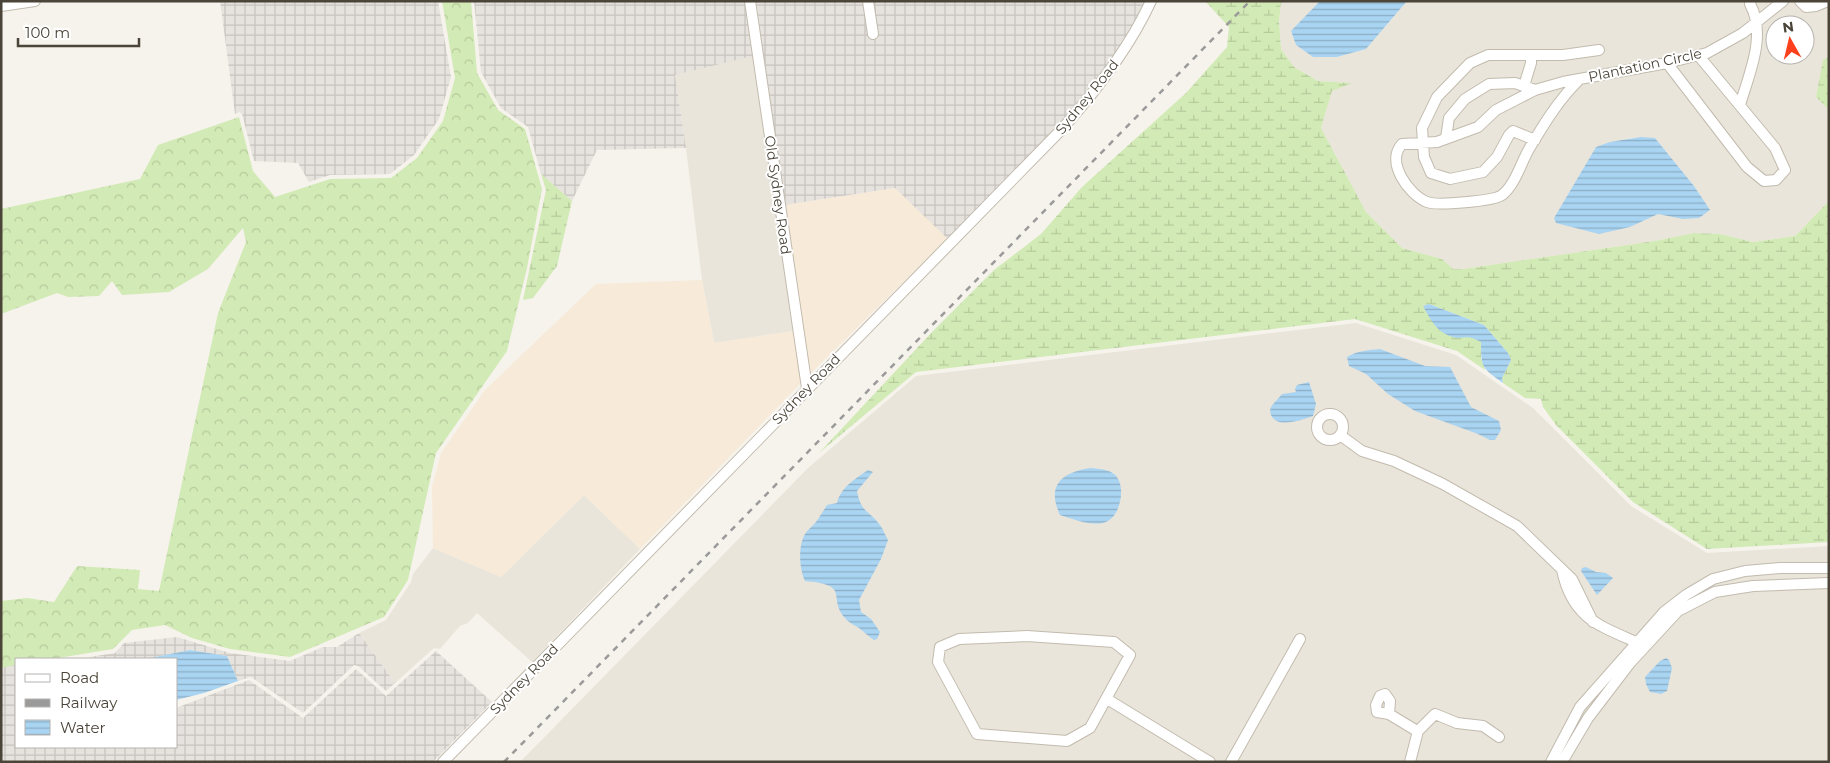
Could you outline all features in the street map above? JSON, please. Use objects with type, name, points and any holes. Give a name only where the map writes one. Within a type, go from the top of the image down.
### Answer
[{"type":"street","points":[[1,6],[35,1]]},
{"type":"street","name":"Old Sydney Road","points":[[750,1],[807,388]]},
{"type":"street","points":[[868,1],[873,34]]},
{"type":"street","name":"Sydney Road","points":[[443,762],[1063,128],[1093,93],[1123,51],[1151,1]]},
{"type":"street","points":[[1740,106],[1757,46],[1756,22],[1754,11],[1750,4],[1751,1]]},
{"type":"street","name":"Plantation Circle","points":[[1580,79],[1565,94],[1502,196],[1480,201],[1428,203],[1414,193],[1398,172],[1396,156],[1398,148],[1402,144],[1437,142],[1478,126],[1496,110],[1534,90],[1580,79],[1667,63],[1706,53],[1742,33],[1784,1]]},
{"type":"street","points":[[1800,1],[1806,7],[1816,6],[1828,1]]},
{"type":"street","name":"Plantation Circle","points":[[1535,140],[1513,131],[1497,157],[1483,172],[1450,178],[1431,173],[1424,157],[1422,128],[1437,97],[1470,63],[1488,56],[1563,55],[1599,50]]},
{"type":"street","points":[[1667,63],[1747,167],[1764,181],[1776,180],[1785,170],[1775,148],[1698,55]]},
{"type":"street","points":[[1524,86],[1531,63],[1531,56]]},
{"type":"street","points":[[1446,138],[1449,118],[1464,99],[1489,84],[1514,83],[1534,90]]},
{"type":"street","points":[[1340,435],[1362,451],[1394,462],[1442,484],[1517,526],[1572,579],[1593,622],[1636,642]]},
{"type":"street","points":[[1551,761],[1580,707],[1636,642],[1672,606],[1713,579],[1745,571],[1780,568],[1829,568]]},
{"type":"street","points":[[1562,762],[1588,718],[1630,663],[1678,610],[1715,592],[1753,586],[1829,583]]},
{"type":"street","points":[[1027,636],[1114,642],[1130,655],[1107,699],[1090,728],[1067,742],[977,734],[938,662],[940,647],[959,639],[1027,636]]},
{"type":"street","points":[[1231,762],[1300,640]]},
{"type":"street","points":[[1107,699],[1210,762]]},
{"type":"street","points":[[1389,714],[1417,732]]},
{"type":"street","points":[[1410,762],[1417,732],[1435,714],[1457,723],[1483,726],[1499,737]]},
{"type":"shaded area","points":[[220,1],[438,1],[451,77],[439,119],[414,155],[390,174],[330,175],[309,182],[298,163],[254,161],[242,114],[239,112],[235,114]]},
{"type":"shaded area","points":[[474,1],[745,1],[753,56],[675,75],[686,148],[597,150],[572,201],[541,174],[528,127],[501,108],[481,72]]},
{"type":"shaded area","points":[[754,1],[864,1],[870,39],[878,38],[873,1],[1146,1],[1120,48],[1090,90],[1059,126],[948,239],[895,188],[784,205]]},
{"type":"shaded area","points":[[1284,1],[1320,1],[1291,32],[1296,45],[1313,57],[1337,57],[1366,49],[1407,1],[1829,1],[1829,57],[1823,61],[1816,97],[1829,110],[1829,201],[1795,236],[1753,242],[1720,234],[1694,233],[1655,241],[1453,269],[1442,259],[1402,248],[1366,212],[1321,128],[1332,91],[1350,83],[1318,81],[1294,67],[1281,49],[1279,21],[1281,3]],"holes":[[[1631,138],[1655,138],[1694,186],[1709,210],[1670,216],[1658,214],[1554,218],[1596,147]]]},
{"type":"shaded area","points":[[753,55],[793,331],[714,343],[702,280],[675,75]]},
{"type":"shaded area","points":[[895,188],[948,238],[809,375],[784,205]]},
{"type":"shaded area","points":[[702,280],[714,343],[793,331],[792,318],[802,382],[640,549],[584,495],[501,577],[433,548],[432,487],[441,453],[485,390],[596,284]]},
{"type":"shaded area","points":[[1356,323],[1456,355],[1533,408],[1631,506],[1707,553],[1829,546],[1829,762],[520,762],[808,468],[916,376]]},
{"type":"shaded area","points":[[584,495],[640,549],[532,662],[477,613],[468,623],[460,626],[440,649],[434,648],[395,683],[359,633],[386,620],[411,582],[413,574],[433,548],[501,577]]},
{"type":"shaded area","points":[[359,633],[395,683],[386,691],[358,666],[354,665],[303,713],[251,677],[238,681],[227,656],[190,650],[150,658],[90,657],[115,653],[124,643],[177,637],[230,653],[290,661],[323,647],[337,647]]},
{"type":"shaded area","points":[[436,651],[492,702],[433,762],[1,762],[1,665],[15,663],[15,748],[178,748],[178,707],[249,680],[303,718],[356,669],[386,696]]},
{"type":"green space","points":[[442,1],[471,1],[477,73],[498,110],[525,129],[542,189],[527,268],[507,351],[436,453],[408,580],[384,617],[290,657],[230,649],[192,638],[165,625],[132,630],[113,649],[58,658],[15,658],[15,665],[1,668],[1,601],[27,598],[54,602],[77,566],[140,570],[138,589],[159,591],[218,313],[246,242],[243,228],[208,269],[169,292],[122,295],[112,281],[99,296],[68,297],[57,293],[1,314],[1,209],[140,179],[158,145],[239,117],[253,171],[275,197],[330,179],[391,178],[417,158],[443,121],[455,78]]},
{"type":"green space","points":[[1205,1],[1284,1],[1281,3],[1279,21],[1281,49],[1294,67],[1318,81],[1352,83],[1332,91],[1321,128],[1366,212],[1402,248],[1442,259],[1453,269],[1655,241],[1694,233],[1720,234],[1753,242],[1795,236],[1829,201],[1829,542],[1707,549],[1633,502],[1556,425],[1543,407],[1541,399],[1525,398],[1503,383],[1502,378],[1511,360],[1508,353],[1484,325],[1429,304],[1423,306],[1454,337],[1471,336],[1481,342],[1481,358],[1485,370],[1457,351],[1355,319],[916,372],[819,453],[933,331],[994,270],[1041,234],[1082,187],[1186,93],[1227,47],[1229,27]]},
{"type":"green space","points":[[1829,57],[1829,110],[1816,97],[1823,60]]},
{"type":"green space","points":[[541,174],[572,201],[557,266],[533,298],[523,300],[546,190]]},
{"type":"water","points":[[1320,1],[1407,1],[1366,49],[1337,57],[1313,57],[1296,45],[1291,31]]},
{"type":"water","points":[[1641,137],[1655,138],[1694,186],[1710,210],[1699,218],[1683,219],[1658,214],[1630,227],[1599,234],[1556,223],[1554,218],[1596,147],[1610,142]]},
{"type":"water","points":[[1429,304],[1484,325],[1508,353],[1511,360],[1502,378],[1503,383],[1484,367],[1481,357],[1481,342],[1469,337],[1453,337],[1442,332],[1435,325],[1423,306]]},
{"type":"water","points":[[1380,349],[1425,366],[1450,367],[1471,407],[1499,421],[1501,430],[1495,440],[1490,440],[1415,411],[1388,394],[1366,374],[1349,366],[1347,357],[1367,350]]},
{"type":"water","points":[[1309,382],[1316,404],[1313,416],[1284,423],[1274,419],[1270,412],[1271,408],[1282,394],[1296,392],[1297,385]]},
{"type":"water","points":[[1091,468],[1109,471],[1118,479],[1121,492],[1119,507],[1111,519],[1095,524],[1060,515],[1055,496],[1059,482],[1072,473]]},
{"type":"water","points":[[868,470],[873,472],[857,491],[859,498],[863,507],[880,525],[888,540],[881,559],[859,600],[861,612],[871,619],[880,632],[877,639],[874,640],[850,623],[840,612],[834,589],[820,583],[805,581],[801,570],[800,557],[801,545],[805,534],[816,522],[827,505],[837,503],[845,488]]},
{"type":"water","points":[[1586,567],[1596,572],[1606,573],[1613,578],[1597,595],[1581,571],[1582,568]]},
{"type":"water","points":[[190,650],[227,656],[238,681],[178,700],[178,658],[150,658]]},
{"type":"water","points":[[1666,658],[1669,660],[1672,668],[1667,691],[1661,694],[1650,692],[1645,677],[1660,661]]},
{"type":"railway","points":[[504,762],[1250,1]]}]
